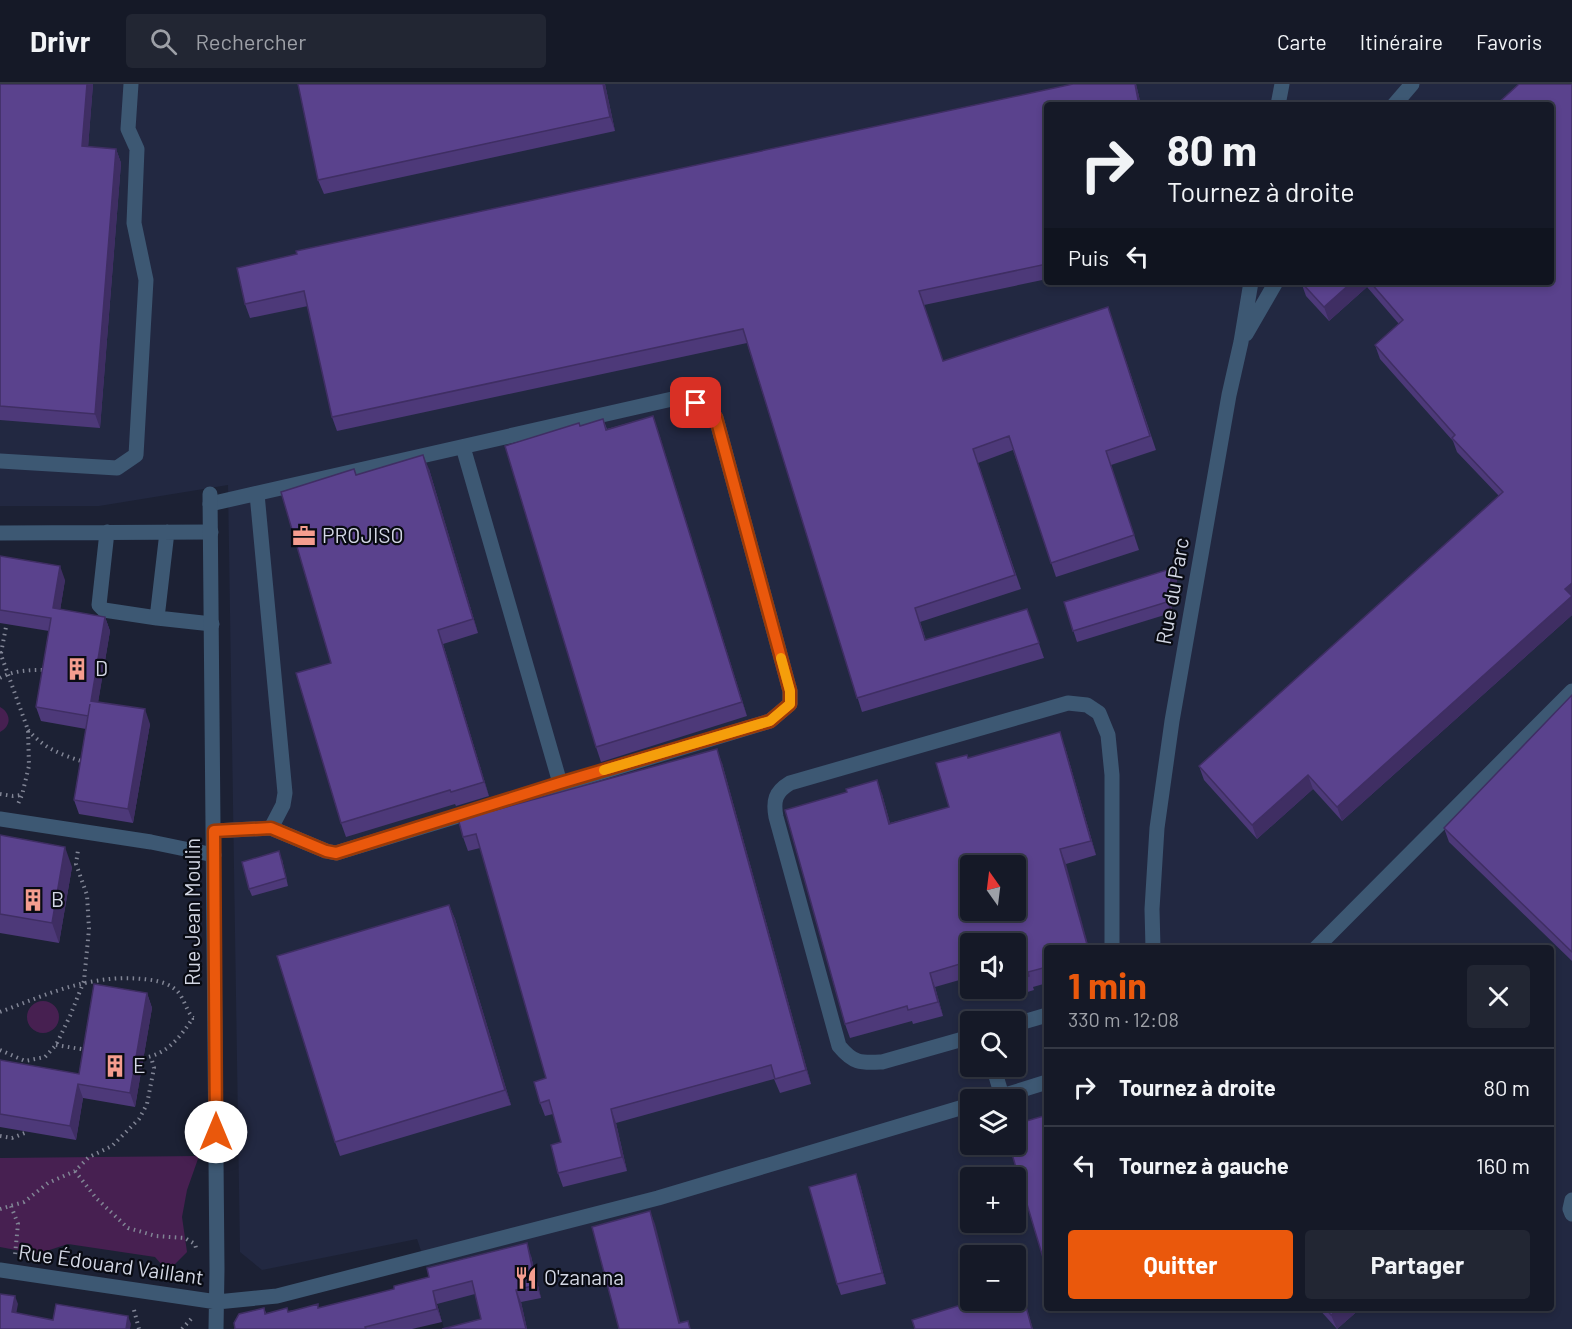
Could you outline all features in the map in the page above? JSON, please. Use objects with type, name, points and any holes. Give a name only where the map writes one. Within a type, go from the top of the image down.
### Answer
[{"type":"street","points":[[0,461],[117,468],[136,455],[146,280],[134,223],[137,149],[128,129],[131,84]]},
{"type":"street","points":[[1279,102],[1282,84]]},
{"type":"street","points":[[1397,102],[1412,84]]},
{"type":"street","name":"Rue du Parc","points":[[1153,945],[1152,909],[1157,828],[1172,721],[1228,395],[1241,342],[1250,285]]},
{"type":"street","points":[[1241,342],[1274,285]]},
{"type":"street","points":[[214,831],[271,828],[336,853],[770,721],[790,704],[790,691],[716,418],[710,409],[681,397],[257,494],[285,793],[283,805],[271,828]]},
{"type":"street","points":[[463,447],[560,783]]},
{"type":"street","name":"Rue Jean Moulin","points":[[216,1329],[210,499],[257,494]]},
{"type":"street","points":[[107,532],[99,605],[104,610],[212,624]]},
{"type":"street","points":[[157,618],[166,532]]},
{"type":"street","points":[[0,533],[211,532]]},
{"type":"street","points":[[1319,945],[1572,691]]},
{"type":"street","points":[[960,1040],[882,1062],[870,1063],[860,1063],[848,1056],[840,1046],[776,817],[774,804],[781,788],[790,783],[1068,703],[1088,705],[1099,713],[1108,735],[1112,775],[1112,945]]},
{"type":"street","points":[[5,820],[214,855]]},
{"type":"street","points":[[1026,1021],[1044,1016]]},
{"type":"street","points":[[1025,1089],[1044,1083]]},
{"type":"street","name":"Rue Édouard Vaillant","points":[[5,1270],[217,1302],[277,1296],[658,1198],[960,1108]]},
{"type":"street","points":[[1572,1200],[1570,1209],[1572,1214]]},
{"type":"path","points":[[5,820],[22,795],[29,766],[28,730],[0,652],[6,627]]},
{"type":"path","points":[[0,678],[22,671],[47,670]]},
{"type":"path","points":[[28,730],[37,740],[54,752],[85,762]]},
{"type":"path","points":[[0,794],[22,795]]},
{"type":"path","points":[[0,1050],[25,1061],[45,1057],[56,1045],[84,981],[89,929],[87,895],[76,864],[81,832]]},
{"type":"path","points":[[0,1012],[84,981],[127,977],[159,980],[177,991],[193,1018]]},
{"type":"path","points":[[193,1018],[215,1017]]},
{"type":"path","points":[[143,1058],[151,1057],[173,1046],[193,1018]]},
{"type":"path","points":[[56,1045],[91,1050]]},
{"type":"path","points":[[0,1209],[24,1202],[48,1183],[75,1171],[90,1157],[112,1146],[139,1119],[147,1104],[154,1068],[151,1057]]},
{"type":"path","points":[[0,1136],[12,1138],[27,1132]]},
{"type":"path","points":[[75,1171],[96,1198],[128,1228],[156,1236],[185,1238],[195,1244],[197,1268],[217,1269]]},
{"type":"path","points":[[5,1270],[16,1250],[18,1224],[11,1206]]},
{"type":"shaded area","points":[[0,84],[1572,84],[1572,1329],[444,1329],[434,1289],[417,1239],[262,1270],[240,1252],[228,485],[99,506],[0,506]]},
{"type":"shaded area","points":[[0,707],[9,720],[7,726],[0,732]]},
{"type":"shaded area","points":[[43,1001],[54,1006],[59,1017],[54,1028],[43,1033],[32,1028],[27,1017],[32,1006]]},
{"type":"shaded area","points":[[199,1156],[187,1190],[182,1217],[187,1252],[172,1267],[162,1265],[155,1257],[68,1244],[37,1254],[0,1247],[0,1158]]},
{"type":"building","points":[[0,84],[87,84],[82,146],[116,149],[95,414],[0,406]]},
{"type":"building","points":[[298,84],[603,84],[610,117],[318,180]]},
{"type":"building","points":[[1073,84],[1135,84],[1138,102],[1044,102],[1044,265],[919,291],[943,361],[1108,307],[1150,436],[1106,451],[1134,535],[1051,563],[1009,436],[973,449],[1015,575],[915,608],[925,640],[1027,609],[1039,643],[857,698],[743,329],[332,417],[304,291],[245,304],[237,268],[297,254],[296,251]]},
{"type":"building","points":[[1519,84],[1572,84],[1572,583],[1565,589],[1572,596],[1337,807],[1308,775],[1252,825],[1199,766],[1503,492],[1452,438],[1455,435],[1375,345],[1403,320],[1373,285],[1554,285],[1554,102],[1499,102]]},
{"type":"building","points":[[1304,285],[1349,285],[1324,307]]},
{"type":"building","points":[[653,416],[742,702],[596,747],[505,446],[579,423],[580,426],[603,419],[606,430]]},
{"type":"building","points":[[423,455],[473,619],[438,630],[484,782],[341,823],[296,673],[331,663],[281,492],[354,469],[356,475]]},
{"type":"building","name":"D","points":[[0,556],[60,566],[53,608],[105,617],[91,701],[145,709],[128,809],[74,800],[88,716],[36,707],[51,618],[0,610]]},
{"type":"building","points":[[1173,568],[1167,602],[1073,631],[1064,602]]},
{"type":"building","points":[[1572,695],[1572,952],[1444,828]]},
{"type":"building","points":[[1060,732],[1091,841],[1060,849],[1087,945],[1044,945],[1044,968],[1028,972],[1029,976],[1026,977],[1026,933],[960,933],[960,964],[930,973],[938,1002],[908,1010],[907,1006],[845,1024],[785,810],[847,792],[846,789],[877,780],[889,824],[949,807],[936,763],[967,755],[968,758]]},
{"type":"building","points":[[717,749],[806,1070],[775,1079],[771,1065],[611,1109],[622,1157],[558,1173],[551,1145],[561,1142],[549,1100],[540,1103],[534,1082],[546,1078],[476,834],[463,837],[456,811],[489,801],[492,811]]},
{"type":"building","name":"B","points":[[0,835],[65,847],[52,923],[0,914]]},
{"type":"building","points":[[279,851],[286,878],[249,889],[242,862]]},
{"type":"building","points":[[449,905],[505,1090],[335,1142],[277,956]]},
{"type":"building","name":"E","points":[[94,984],[147,993],[130,1093],[78,1084],[70,1126],[0,1114],[0,1060],[79,1074]]},
{"type":"building","points":[[1044,1116],[1044,1261],[1026,1201],[1026,1167],[1016,1167],[1012,1155],[1026,1155],[1026,1121]]},
{"type":"building","points":[[856,1174],[882,1273],[837,1284],[809,1187]]},
{"type":"building","points":[[650,1211],[679,1323],[688,1321],[690,1329],[619,1329],[592,1227]]},
{"type":"building","points":[[527,1243],[536,1285],[516,1290],[526,1329],[442,1329],[481,1319],[472,1281],[433,1291],[437,1309],[365,1327],[366,1329],[235,1329],[234,1323],[239,1314],[264,1308],[265,1314],[287,1308],[288,1312],[318,1304],[318,1308],[394,1289],[394,1286],[429,1277],[427,1268]]},
{"type":"building","points":[[0,1294],[15,1296],[12,1312],[53,1320],[56,1304],[128,1316],[126,1329],[0,1329]]},
{"type":"building","points":[[960,1305],[960,1311],[1026,1311],[1026,1307],[1032,1329],[915,1329],[912,1320]]},
{"type":"slow traffic","points":[[604,770],[770,721],[790,704],[790,691],[781,658]]},
{"type":"place","name":"PROJISO","points":[[304,536]]},
{"type":"place","name":"D","points":[[77,669]]},
{"type":"place","name":"B","points":[[33,900]]},
{"type":"place","name":"E","points":[[115,1066]]},
{"type":"place","name":"O'zanana","points":[[526,1278]]},
{"type":"route","points":[[216,1132],[214,831],[271,828],[336,853],[770,721],[790,704],[790,691],[716,418],[710,409],[696,403]]}]
